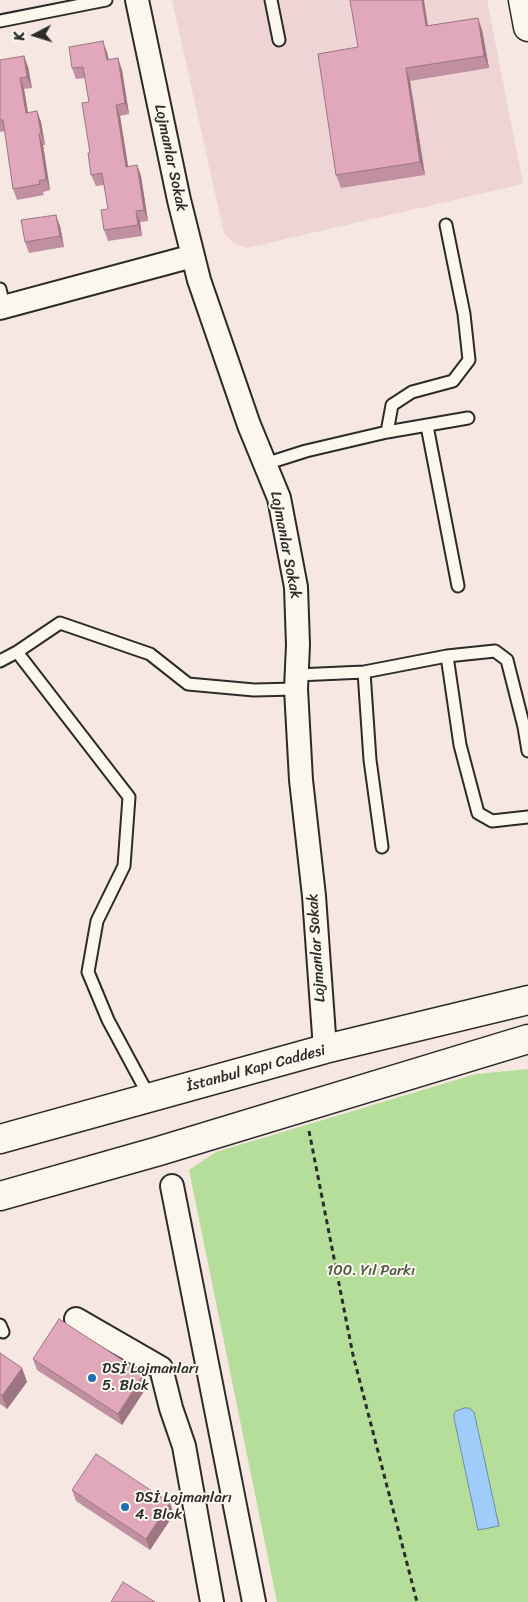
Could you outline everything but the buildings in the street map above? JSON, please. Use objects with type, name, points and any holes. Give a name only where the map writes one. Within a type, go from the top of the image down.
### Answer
[{"type":"main road","points":[[524,0],[528,27]]},
{"type":"main road","name":"İstanbul Kapı Caddesi","points":[[0,1139],[325,1050],[523,1000]]},
{"type":"main road","points":[[0,1196],[159,1151],[528,1039]]},
{"type":"street","name":"Lojmanlar Sokak","points":[[137,0],[179,200],[199,280],[246,416],[279,498],[296,587],[298,646],[296,682],[301,780],[314,896],[325,1050]]},
{"type":"street","points":[[1,301],[193,256]]},
{"type":"street","points":[[172,1186],[254,1602]]},
{"type":"street","points":[[76,1320],[161,1368],[171,1408],[184,1446],[212,1602]]},
{"type":"lane","points":[[0,21],[106,0]]},
{"type":"lane","points":[[271,0],[279,40]]},
{"type":"lane","points":[[388,432],[392,405],[412,392],[454,381],[469,360],[464,314],[446,225]]},
{"type":"lane","points":[[265,464],[306,451],[388,432],[468,418]]},
{"type":"lane","points":[[427,426],[458,586]]},
{"type":"lane","points":[[0,661],[60,623],[150,654],[188,684],[254,690],[447,656],[495,651],[507,660],[528,752]]},
{"type":"lane","points":[[17,652],[129,797],[124,866],[97,922],[88,972],[108,1020],[150,1098]]},
{"type":"lane","points":[[447,656],[460,745],[478,813],[492,822],[528,817]]},
{"type":"lane","points":[[364,672],[370,760],[382,847]]},
{"type":"path","points":[[304,1106],[353,1355],[417,1602]]},
{"type":"shaded area","points":[[172,0],[487,0],[523,184],[247,248],[232,242],[224,233]]},
{"type":"green space","name":"100. Yıl Parkı","points":[[528,1069],[528,1602],[277,1602],[189,1170],[216,1152],[476,1074]]},
{"type":"water","points":[[469,1408],[474,1412],[499,1526],[478,1530],[454,1418],[456,1411]]},
{"type":"place","name":"DSİ Lojmanları 5. Blok","points":[[92,1378]]},
{"type":"place","name":"DSİ Lojmanları 4. Blok","points":[[125,1507]]}]
